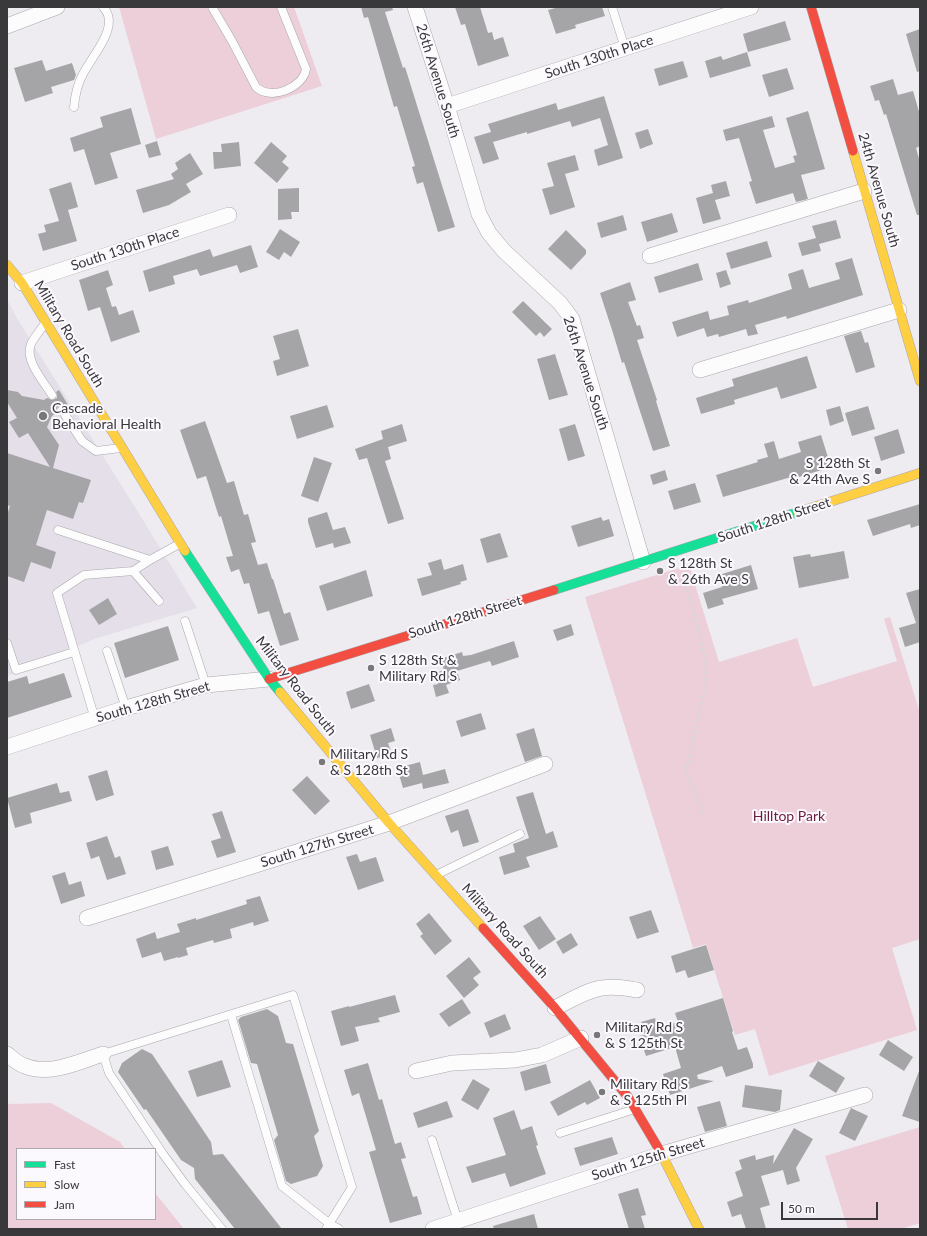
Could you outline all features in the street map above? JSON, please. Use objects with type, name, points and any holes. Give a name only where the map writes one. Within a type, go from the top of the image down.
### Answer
[{"type":"street","points":[[7,26],[57,7]]},
{"type":"street","name":"26th Avenue South","points":[[415,7],[447,106],[479,214],[489,233],[504,251],[560,303],[572,320],[643,562]]},
{"type":"street","name":"South 130th Place","points":[[447,106],[751,7]]},
{"type":"street","name":"24th Avenue South","points":[[811,7],[920,381]]},
{"type":"street","points":[[650,256],[864,191]]},
{"type":"street","name":"South 130th Place","points":[[22,283],[229,215]]},
{"type":"street","name":"Military Road South","points":[[7,265],[22,283],[180,544],[269,679],[389,823],[555,1008],[628,1097],[662,1154],[699,1229]]},
{"type":"street","points":[[700,370],[899,310]]},
{"type":"street","name":"South 128th Street","points":[[9,744],[206,685],[269,679],[675,552],[920,473]]},
{"type":"street","name":"South 127th Street","points":[[87,918],[389,823],[545,764]]},
{"type":"street","points":[[555,1008],[588,992],[601,988],[618,987],[637,990]]},
{"type":"street","points":[[416,1071],[452,1063],[515,1060],[542,1055],[581,1038]]},
{"type":"street","points":[[7,1054],[23,1066],[40,1070],[62,1067],[103,1054]]},
{"type":"street","name":"South 125th Street","points":[[433,1229],[662,1154],[865,1094]]},
{"type":"lane","points":[[74,108],[75,94],[78,85],[105,38],[109,25],[108,14],[103,7]]},
{"type":"lane","points":[[212,7],[256,87],[261,92],[272,93],[285,90],[296,85],[305,74],[306,69],[281,7]]},
{"type":"lane","points":[[612,7],[625,48]]},
{"type":"lane","points":[[46,323],[31,344],[29,353],[32,363],[52,395]]},
{"type":"lane","points":[[62,410],[82,441],[96,451],[122,448]]},
{"type":"lane","points":[[58,530],[150,560]]},
{"type":"lane","points":[[95,719],[57,593],[84,575],[133,571],[180,544]]},
{"type":"lane","points":[[133,571],[159,601]]},
{"type":"lane","points":[[185,621],[206,685]]},
{"type":"lane","points":[[7,643],[16,670],[74,652]]},
{"type":"lane","points":[[107,651],[126,708]]},
{"type":"lane","points":[[435,875],[520,834]]},
{"type":"lane","points":[[222,1229],[185,1184],[163,1154],[109,1073],[103,1054],[293,995],[352,1187],[328,1226]]},
{"type":"lane","points":[[231,1015],[282,1186],[328,1226],[339,1229]]},
{"type":"lane","points":[[560,1133],[636,1109]]},
{"type":"lane","points":[[432,1140],[458,1221]]},
{"type":"path","points":[[675,552],[700,634],[705,660],[705,688],[687,766],[687,774],[705,816]]},
{"type":"shaded area","name":"Cascade Behavioral Health","points":[[7,299],[18,320],[197,608],[97,638],[7,676]]},
{"type":"green space","points":[[119,7],[294,7],[322,86],[156,139]]},
{"type":"green space","name":"Hilltop Park","points":[[689,565],[719,662],[797,638],[813,687],[897,661],[884,619],[890,617],[920,713],[920,939],[892,948],[917,1030],[769,1076],[755,1029],[735,1035],[706,944],[693,948],[585,597]]},
{"type":"green space","points":[[51,1103],[120,1142],[124,1148],[16,1148],[16,1220],[156,1220],[156,1194],[184,1229],[7,1229],[7,1104]]},
{"type":"green space","points":[[920,1127],[920,1223],[901,1229],[848,1229],[825,1156]]},
{"type":"building","points":[[361,7],[392,7],[393,10],[385,12],[403,68],[405,67],[455,227],[438,232],[423,182],[417,184],[412,167],[415,166],[397,106],[394,107],[368,17],[364,18]]},
{"type":"building","points":[[455,7],[480,7],[488,33],[492,32],[494,40],[503,37],[509,56],[478,66],[465,24],[461,25]]},
{"type":"building","points":[[559,7],[602,7],[605,16],[575,25],[576,28],[556,34],[548,10]]},
{"type":"building","points":[[785,21],[791,40],[748,52],[743,34]]},
{"type":"building","points":[[920,29],[920,71],[917,72],[906,34]]},
{"type":"building","points":[[747,52],[751,66],[710,78],[705,61],[721,56],[723,60]]},
{"type":"building","points":[[42,60],[46,71],[72,63],[76,75],[74,80],[51,87],[53,93],[25,102],[14,68]]},
{"type":"building","points":[[683,61],[688,77],[659,86],[654,69]]},
{"type":"building","points":[[787,68],[794,89],[769,97],[762,75]]},
{"type":"building","points":[[893,79],[898,95],[913,91],[920,115],[920,146],[916,148],[920,162],[920,215],[917,215],[886,114],[884,115],[879,100],[875,101],[870,86]]},
{"type":"building","points":[[604,96],[623,158],[598,166],[594,150],[608,145],[600,118],[572,127],[570,121],[527,134],[527,132],[493,142],[499,159],[483,164],[474,137],[491,132],[488,124],[556,103],[558,110]]},
{"type":"building","points":[[131,108],[141,144],[110,153],[118,178],[95,185],[84,149],[74,152],[70,138],[103,127],[100,117]]},
{"type":"building","points":[[808,111],[825,169],[801,175],[808,199],[796,202],[793,193],[756,204],[749,182],[752,181],[739,138],[726,141],[723,130],[772,116],[775,127],[763,130],[775,168],[795,162],[793,156],[797,155],[786,118]]},
{"type":"building","points":[[648,129],[653,144],[640,149],[635,133]]},
{"type":"building","points":[[157,141],[161,155],[149,158],[145,145]]},
{"type":"building","points":[[239,142],[241,166],[214,169],[213,152],[222,152],[221,144]]},
{"type":"building","points":[[271,142],[287,156],[282,162],[289,168],[277,183],[254,163]]},
{"type":"building","points":[[190,153],[203,174],[186,184],[191,192],[169,205],[143,213],[136,190],[174,179],[171,174],[178,169],[175,163]]},
{"type":"building","points":[[575,155],[579,170],[565,174],[575,207],[550,215],[542,189],[554,186],[547,163]]},
{"type":"building","points":[[726,181],[730,196],[715,200],[721,219],[703,224],[696,198],[713,193],[711,185]]},
{"type":"building","points":[[71,182],[78,207],[68,210],[77,241],[43,251],[38,234],[46,232],[44,225],[59,221],[49,189]]},
{"type":"building","points":[[299,188],[299,212],[291,212],[292,219],[278,220],[278,189]]},
{"type":"building","points":[[672,213],[678,232],[647,242],[641,222]]},
{"type":"building","points":[[623,215],[627,230],[601,238],[597,223]]},
{"type":"building","points":[[836,220],[841,238],[819,244],[821,251],[802,256],[798,243],[816,238],[812,226]]},
{"type":"building","points":[[280,229],[300,242],[291,257],[284,252],[279,260],[266,252]]},
{"type":"building","points":[[566,230],[586,250],[586,254],[571,270],[548,249]]},
{"type":"building","points":[[767,241],[772,257],[731,269],[726,253]]},
{"type":"building","points":[[251,245],[258,267],[240,273],[237,265],[200,276],[197,269],[173,276],[175,284],[149,292],[143,271],[210,249],[213,257]]},
{"type":"building","points":[[852,258],[863,295],[787,319],[786,316],[755,325],[758,334],[748,336],[746,329],[719,337],[718,334],[707,337],[704,328],[677,337],[672,322],[708,311],[710,320],[729,315],[727,306],[748,300],[749,303],[792,289],[788,274],[803,269],[809,288],[840,279],[835,263]]},
{"type":"building","points":[[698,263],[703,280],[659,293],[654,277]]},
{"type":"building","points":[[108,270],[113,285],[106,288],[112,307],[116,306],[119,315],[133,310],[140,332],[111,342],[100,307],[88,311],[79,280]]},
{"type":"building","points":[[726,270],[731,284],[720,288],[716,273]]},
{"type":"building","points":[[630,282],[636,300],[628,302],[637,326],[640,325],[644,338],[637,340],[657,400],[656,401],[670,446],[653,451],[624,362],[622,363],[600,293]]},
{"type":"building","points":[[523,301],[552,329],[544,337],[540,332],[536,336],[512,312]]},
{"type":"building","points":[[298,329],[309,366],[277,376],[273,361],[280,359],[273,336]]},
{"type":"building","points":[[861,331],[865,343],[868,342],[875,367],[856,373],[844,336]]},
{"type":"building","points":[[555,354],[568,395],[549,400],[537,359]]},
{"type":"building","points":[[807,356],[817,388],[781,399],[777,387],[734,400],[735,404],[701,414],[696,398],[734,386],[732,379]]},
{"type":"building","points":[[7,390],[18,392],[22,396],[44,400],[47,398],[52,400],[57,398],[56,392],[59,390],[68,405],[66,407],[62,405],[57,408],[57,412],[52,416],[47,427],[59,445],[53,468],[91,480],[83,503],[79,502],[73,519],[47,510],[36,545],[56,552],[51,569],[31,562],[24,582],[7,576],[7,515],[10,506],[7,505],[7,453],[50,467],[28,433],[19,438],[9,422],[17,418],[7,402]]},
{"type":"building","points":[[327,405],[334,427],[297,439],[290,416]]},
{"type":"building","points":[[840,406],[844,421],[830,426],[826,410]]},
{"type":"building","points":[[868,406],[875,429],[852,436],[845,413]]},
{"type":"building","points":[[205,421],[227,483],[234,481],[244,515],[248,514],[256,542],[251,543],[258,565],[267,563],[284,614],[290,612],[299,640],[280,646],[269,611],[258,614],[249,583],[244,584],[239,569],[231,572],[226,557],[233,556],[221,516],[219,517],[206,476],[197,479],[180,430]]},
{"type":"building","points":[[402,424],[407,441],[388,447],[391,459],[385,461],[404,519],[388,524],[367,458],[359,460],[355,449],[383,439],[381,431]]},
{"type":"building","points":[[575,424],[585,456],[568,461],[559,429]]},
{"type":"building","points":[[898,429],[905,453],[881,461],[874,437]]},
{"type":"building","points":[[821,435],[831,467],[723,497],[716,475],[758,462],[757,460],[768,457],[764,444],[774,441],[779,459],[801,452],[798,442]]},
{"type":"building","points":[[314,457],[332,463],[318,502],[301,496]]},
{"type":"building","points":[[665,470],[668,480],[653,485],[650,475]]},
{"type":"building","points":[[695,483],[701,502],[674,510],[668,491]]},
{"type":"building","points":[[920,504],[920,525],[911,528],[910,524],[873,536],[867,520]]},
{"type":"building","points":[[327,512],[333,530],[345,527],[351,543],[334,548],[333,543],[316,548],[308,518]]},
{"type":"building","points":[[601,517],[603,521],[609,519],[614,536],[578,547],[571,526]]},
{"type":"building","points":[[500,533],[508,557],[487,563],[480,539]]},
{"type":"building","points":[[844,551],[849,578],[799,588],[793,557],[810,554],[811,557]]},
{"type":"building","points":[[441,559],[444,570],[463,564],[467,580],[460,582],[461,584],[422,596],[417,579],[432,575],[428,563]]},
{"type":"building","points":[[751,565],[758,589],[722,599],[724,604],[708,609],[703,593],[722,587],[719,575]]},
{"type":"building","points":[[366,570],[373,596],[327,611],[319,586]]},
{"type":"building","points":[[920,589],[920,642],[905,647],[899,628],[916,623],[906,593]]},
{"type":"building","points":[[108,598],[117,614],[99,625],[89,610]]},
{"type":"building","points":[[571,624],[574,635],[557,641],[553,630]]},
{"type":"building","points":[[168,626],[179,660],[125,678],[114,643]]},
{"type":"building","points":[[514,641],[519,657],[492,666],[490,661],[457,671],[460,680],[446,685],[449,693],[436,697],[433,685],[438,684],[435,673],[444,670],[440,659],[462,652],[463,656],[471,655]]},
{"type":"building","points":[[64,673],[72,697],[7,718],[7,682],[27,676],[29,684]]},
{"type":"building","points":[[369,684],[375,701],[351,709],[346,692]]},
{"type":"building","points":[[481,713],[486,729],[461,737],[456,721]]},
{"type":"building","points":[[391,728],[395,741],[388,743],[392,754],[377,758],[370,735]]},
{"type":"building","points":[[534,728],[542,756],[525,762],[516,734]]},
{"type":"building","points":[[420,762],[423,775],[445,769],[449,783],[423,789],[422,783],[403,788],[397,768]]},
{"type":"building","points":[[107,770],[114,795],[96,801],[88,776]]},
{"type":"building","points":[[307,776],[330,801],[315,815],[292,790]]},
{"type":"building","points":[[57,783],[60,793],[69,791],[72,801],[30,813],[32,823],[15,828],[7,798]]},
{"type":"building","points":[[533,792],[546,834],[553,831],[558,847],[526,857],[530,867],[504,875],[499,857],[515,852],[513,844],[529,838],[516,797]]},
{"type":"building","points":[[468,809],[479,842],[463,847],[458,830],[451,833],[445,816]]},
{"type":"building","points":[[222,811],[236,852],[217,858],[211,841],[221,838],[212,814]]},
{"type":"building","points":[[107,836],[115,858],[120,856],[126,874],[107,880],[99,856],[91,859],[86,843]]},
{"type":"building","points":[[168,846],[174,865],[156,870],[151,851]]},
{"type":"building","points":[[357,854],[360,862],[376,857],[384,881],[358,890],[346,857]]},
{"type":"building","points":[[65,872],[69,885],[81,881],[85,896],[61,904],[52,876]]},
{"type":"building","points":[[260,896],[269,921],[254,926],[253,922],[230,929],[232,938],[214,943],[213,940],[186,948],[188,955],[178,958],[164,961],[161,952],[142,958],[136,939],[155,932],[157,939],[180,932],[177,924],[196,918],[196,920],[247,904],[246,900]]},
{"type":"building","points":[[651,910],[659,932],[637,939],[629,917]]},
{"type":"building","points":[[429,913],[452,941],[435,955],[420,936],[423,934],[416,924]]},
{"type":"building","points":[[540,916],[556,939],[539,950],[523,926]]},
{"type":"building","points":[[571,933],[578,945],[563,954],[556,942]]},
{"type":"building","points":[[706,945],[714,970],[688,978],[685,970],[676,973],[671,956]]},
{"type":"building","points":[[469,957],[481,972],[473,978],[479,985],[464,998],[446,976]]},
{"type":"building","points":[[395,995],[400,1012],[378,1018],[380,1022],[355,1027],[359,1041],[341,1046],[331,1011]]},
{"type":"building","points":[[723,998],[738,1050],[747,1047],[753,1068],[726,1077],[722,1066],[697,1075],[698,1079],[714,1081],[670,1095],[663,1074],[681,1068],[675,1047],[646,1056],[639,1036],[645,1035],[641,1022],[655,1018],[658,1028],[678,1022],[675,1013]]},
{"type":"building","points":[[462,999],[471,1013],[449,1027],[439,1014]]},
{"type":"building","points":[[267,1009],[278,1016],[286,1043],[293,1044],[319,1131],[314,1136],[323,1166],[317,1176],[291,1184],[286,1181],[274,1140],[278,1135],[257,1064],[251,1063],[238,1020],[241,1017]]},
{"type":"building","points":[[505,1014],[511,1029],[490,1038],[484,1023]]},
{"type":"building","points":[[888,1040],[913,1057],[904,1071],[879,1055]]},
{"type":"building","points":[[142,1049],[152,1054],[211,1142],[213,1155],[223,1154],[282,1229],[235,1229],[195,1179],[194,1168],[181,1160],[146,1109],[144,1110],[118,1072],[122,1063]]},
{"type":"building","points":[[222,1060],[231,1087],[197,1097],[188,1071]]},
{"type":"building","points":[[818,1061],[845,1078],[836,1093],[809,1076]]},
{"type":"building","points":[[368,1063],[379,1100],[382,1099],[395,1144],[401,1142],[406,1158],[401,1159],[413,1197],[417,1196],[422,1214],[390,1223],[369,1152],[376,1150],[359,1093],[352,1096],[344,1070]]},
{"type":"building","points":[[546,1064],[551,1083],[525,1091],[520,1072]]},
{"type":"building","points":[[920,1071],[920,1122],[902,1116]]},
{"type":"building","points":[[473,1079],[490,1089],[478,1110],[461,1100]]},
{"type":"building","points":[[590,1080],[600,1098],[587,1105],[585,1102],[558,1116],[550,1102]]},
{"type":"building","points":[[745,1085],[782,1090],[780,1110],[775,1112],[742,1107]]},
{"type":"building","points":[[447,1101],[453,1117],[418,1128],[413,1113]]},
{"type":"building","points":[[720,1101],[727,1126],[705,1132],[697,1107]]},
{"type":"building","points":[[851,1108],[868,1116],[855,1141],[839,1133]]},
{"type":"building","points":[[514,1110],[521,1130],[532,1126],[538,1145],[536,1146],[546,1174],[510,1187],[505,1173],[472,1183],[466,1167],[506,1155],[493,1118]]},
{"type":"building","points":[[794,1128],[813,1139],[796,1168],[800,1181],[787,1185],[783,1170],[761,1176],[770,1205],[760,1208],[766,1229],[746,1229],[741,1214],[732,1217],[727,1202],[743,1196],[735,1172],[742,1169],[739,1160],[755,1155],[756,1160],[774,1155],[773,1164]]},
{"type":"building","points":[[612,1137],[618,1154],[580,1166],[574,1148]]},
{"type":"building","points":[[638,1188],[646,1215],[641,1216],[645,1229],[629,1229],[618,1194]]},
{"type":"building","points":[[534,1214],[538,1229],[494,1229],[493,1226]]},
{"type":"traffic: fast","points":[[554,590],[798,512]]},
{"type":"traffic: fast","points":[[185,551],[269,679],[280,692]]},
{"type":"traffic: slow","points":[[853,151],[920,381]]},
{"type":"traffic: slow","points":[[7,265],[22,283],[185,551]]},
{"type":"traffic: slow","points":[[798,512],[920,473]]},
{"type":"traffic: slow","points":[[280,692],[389,823],[483,928]]},
{"type":"traffic: slow","points":[[660,1151],[699,1229]]},
{"type":"traffic: jam","points":[[811,7],[853,151]]},
{"type":"traffic: jam","points":[[269,679],[554,590]]},
{"type":"traffic: jam","points":[[483,928],[555,1008],[628,1097],[660,1151]]},
{"type":"place","name":"Cascade Behavioral Health","points":[[43,416]]},
{"type":"place","name":"S 128th St & 24th Ave S","points":[[878,471]]},
{"type":"place","name":"S 128th St & 26th Ave S","points":[[660,571]]},
{"type":"place","name":"S 128th St & Military Rd S","points":[[371,668]]},
{"type":"place","name":"Military Rd S & S 128th St","points":[[322,762]]},
{"type":"place","name":"Military Rd S & S 125th St","points":[[597,1035]]},
{"type":"place","name":"Military Rd S & S 125th Pl","points":[[602,1092]]}]
